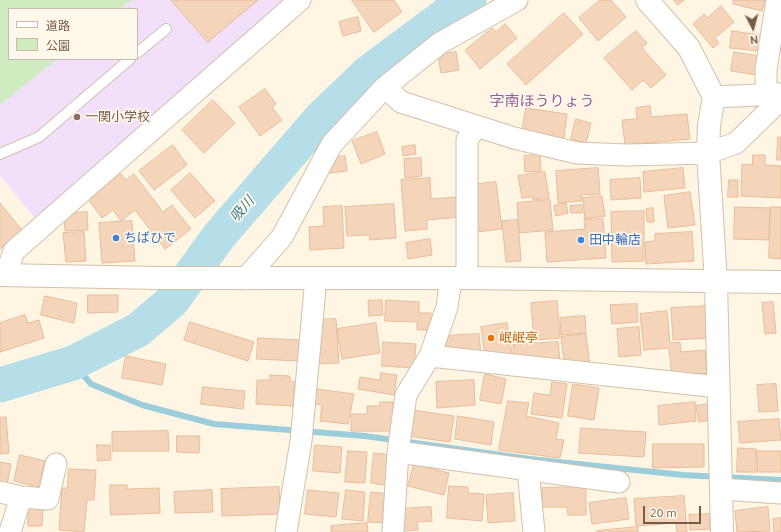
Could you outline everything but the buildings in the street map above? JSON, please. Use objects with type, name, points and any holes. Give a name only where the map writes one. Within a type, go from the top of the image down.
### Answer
[{"type":"street","points":[[300,0],[14,251],[3,275],[245,279],[459,278],[781,282]]},
{"type":"street","points":[[245,279],[282,237],[332,144],[385,87],[440,43],[517,0]]},
{"type":"street","points":[[648,0],[689,48],[714,97],[709,125],[708,153],[716,282],[722,532]]},
{"type":"street","points":[[385,87],[401,102],[476,127],[577,153],[627,155],[708,153],[736,143],[773,107],[775,94],[766,70],[777,0]]},
{"type":"street","points":[[714,97],[775,94]]},
{"type":"street","points":[[393,532],[398,452],[406,395],[430,356],[446,307],[459,278],[467,140],[476,127]]},
{"type":"street","points":[[286,532],[301,441],[316,278]]},
{"type":"street","points":[[430,356],[718,387]]},
{"type":"street","points":[[398,452],[619,482]]},
{"type":"street","points":[[0,492],[21,497],[48,499],[56,464]]},
{"type":"street","points":[[528,470],[534,532]]},
{"type":"street","points":[[721,490],[781,493]]},
{"type":"street","points":[[10,532],[21,497]]},
{"type":"lane","points":[[138,52],[166,29]]},
{"type":"lane","points":[[0,154],[39,137],[129,60]]},
{"type":"shaded area","name":"一関小学校","points":[[0,0],[288,0],[37,221],[0,176]]},
{"type":"green space","points":[[0,0],[131,0],[121,8],[8,8],[8,60],[56,60],[0,105]]},
{"type":"waterway","name":"吸川","points":[[0,385],[73,363],[138,330],[172,301],[219,236],[320,119],[369,72],[459,5],[469,0]]},
{"type":"waterway","points":[[73,363],[91,384],[142,405],[214,424],[365,436],[530,459],[683,475],[781,480]]},
{"type":"place","name":"一関小学校","points":[[77,117]]},
{"type":"place","name":"ちばひで","points":[[116,238]]},
{"type":"place","name":"田中輪店","points":[[581,240]]},
{"type":"place","name":"岷岷亭","points":[[491,338]]},
{"type":"district","name":"字南ほうりょう","points":[[542,101]]}]
